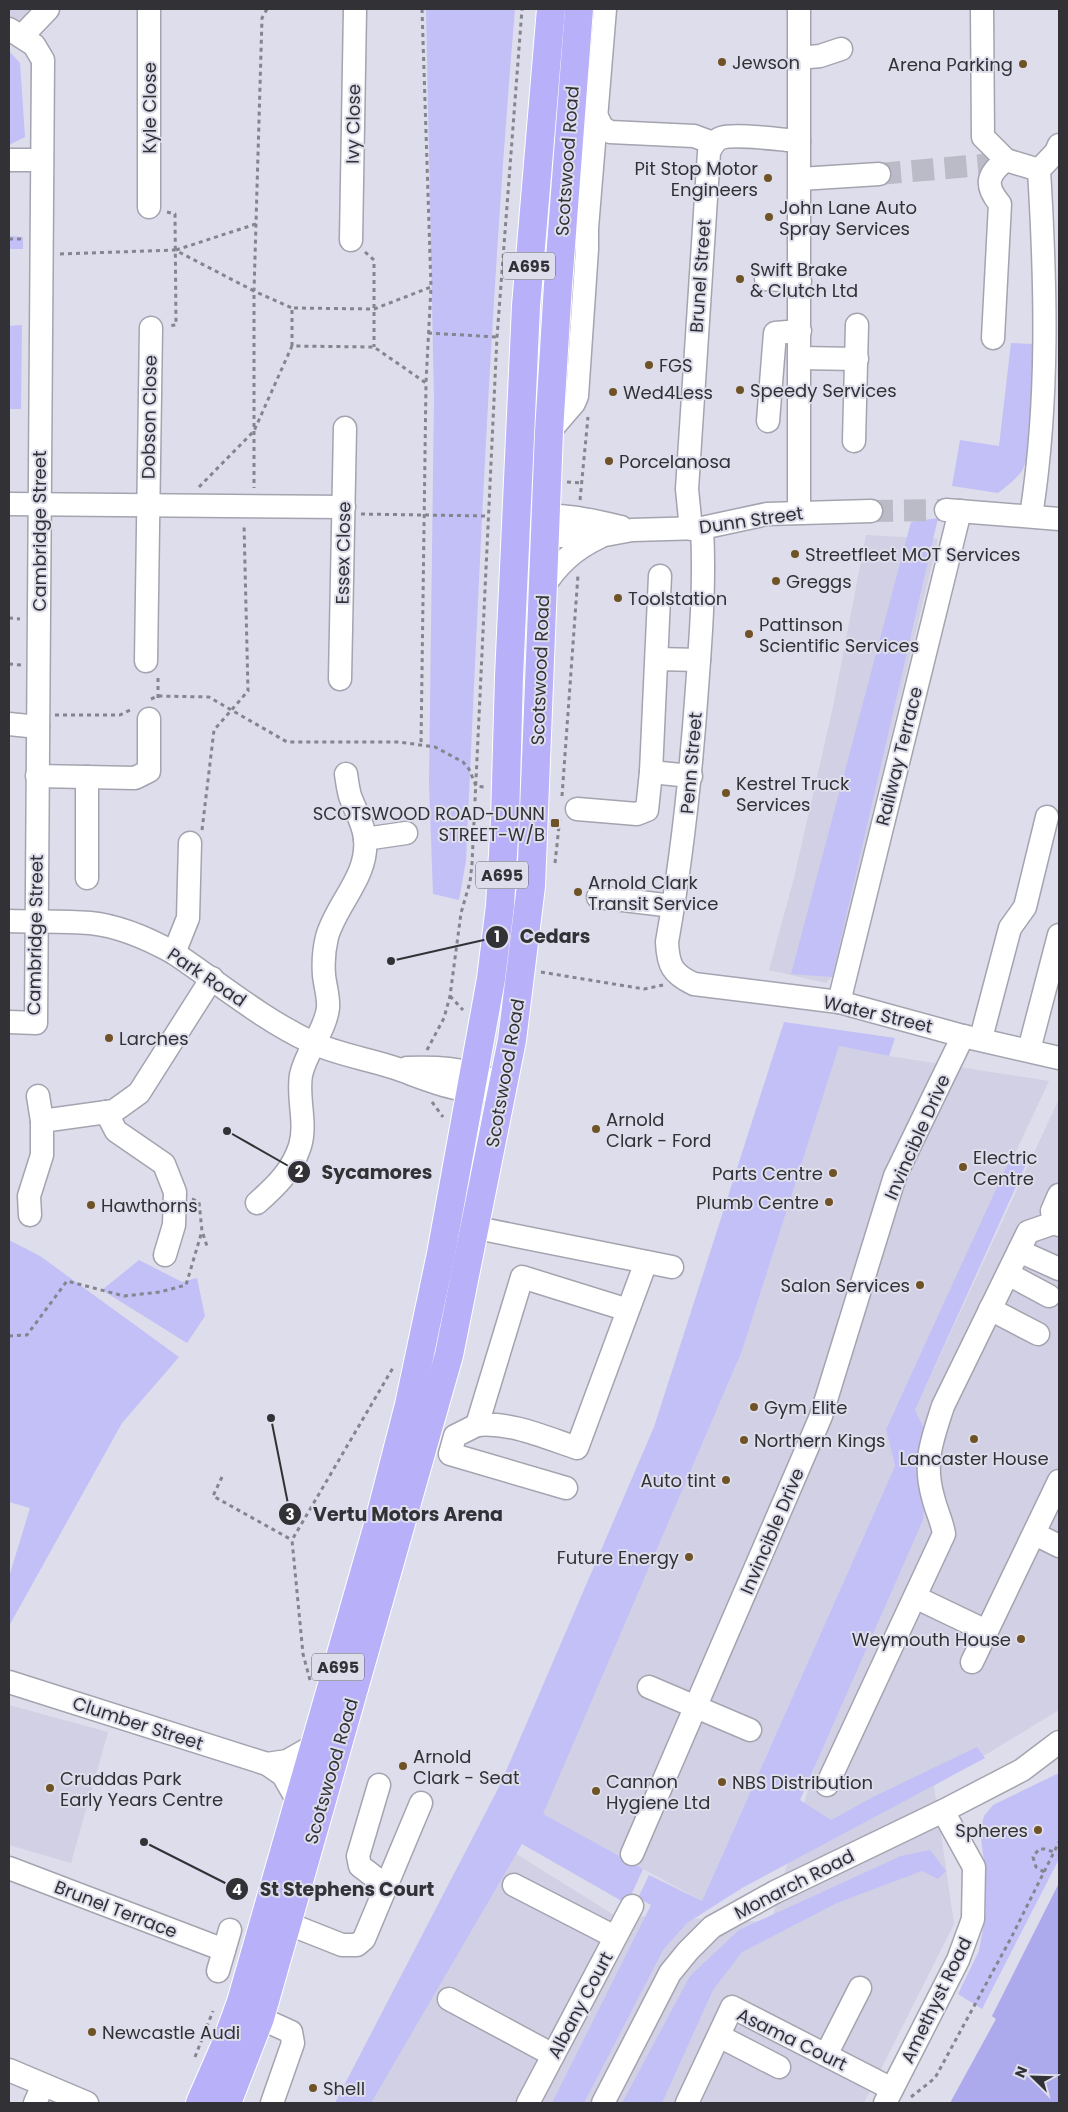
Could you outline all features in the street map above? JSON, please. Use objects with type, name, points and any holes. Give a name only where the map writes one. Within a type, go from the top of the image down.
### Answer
[{"type":"main road","name":"Scotswood Road","points":[[200,2103],[225,2046],[241,2002],[328,1702],[409,1405],[447,1222],[491,979],[500,906],[505,819],[509,676],[526,306],[551,9]]},
{"type":"main road","name":"Scotswood Road","points":[[227,2103],[260,2018],[434,1414],[462,1300],[504,1088],[519,992],[531,886],[549,432],[562,224],[580,9]]},
{"type":"street","points":[[15,32],[48,9]]},
{"type":"street","name":"Kyle Close","points":[[149,9],[149,207]]},
{"type":"street","name":"Ivy Close","points":[[352,240],[354,9]]},
{"type":"street","points":[[549,432],[574,403],[581,335],[587,228],[605,9]]},
{"type":"street","points":[[799,9],[799,512]]},
{"type":"street","points":[[982,9],[983,137],[1006,160],[1039,170]]},
{"type":"street","name":"Cambridge Street","points":[[9,1022],[36,1023],[43,60],[34,45],[15,32]]},
{"type":"street","points":[[799,58],[820,56],[841,50]]},
{"type":"street","points":[[596,115],[602,127],[610,132],[694,136],[713,143],[721,138],[741,137],[799,141]]},
{"type":"street","name":"Brunel Street","points":[[696,529],[687,489],[706,169],[709,152],[713,143]]},
{"type":"street","points":[[1059,145],[1056,152],[1039,170],[1044,254],[1042,418],[1039,465],[1030,516],[1059,519]]},
{"type":"street","points":[[9,160],[42,160]]},
{"type":"street","points":[[993,338],[1000,204],[990,192],[990,178],[996,167],[1006,160]]},
{"type":"street","points":[[800,179],[879,174]]},
{"type":"street","points":[[562,224],[587,249]]},
{"type":"street","points":[[766,279],[800,281]]},
{"type":"street","points":[[854,441],[857,326]]},
{"type":"street","name":"Dobson Close","points":[[146,661],[151,328]]},
{"type":"street","points":[[768,421],[775,333],[800,331]]},
{"type":"street","points":[[554,358],[581,335]]},
{"type":"street","points":[[800,358],[857,360]]},
{"type":"street","name":"Essex Close","points":[[340,678],[345,428]]},
{"type":"street","points":[[9,504],[249,506],[344,510]]},
{"type":"street","name":"Railway Terrace","points":[[839,1002],[953,510],[1030,516]]},
{"type":"street","name":"Dunn Street","points":[[517,523],[530,517],[576,537],[605,535],[632,530],[696,529],[767,514],[871,511]]},
{"type":"street","name":"Dunn Street","points":[[545,525],[578,518],[632,530]]},
{"type":"street","name":"Penn Street","points":[[686,980],[672,968],[668,956],[667,942],[674,906],[691,776],[702,593],[696,529]]},
{"type":"street","name":"Dunn Street","points":[[542,589],[559,564],[588,543],[605,535]]},
{"type":"street","points":[[577,809],[642,813],[647,810],[651,772],[660,576]]},
{"type":"street","points":[[657,659],[699,660]]},
{"type":"street","points":[[38,776],[135,778],[149,771],[144,709]]},
{"type":"street","points":[[9,724],[38,721]]},
{"type":"street","points":[[651,772],[691,776]]},
{"type":"street","points":[[257,1203],[283,1178],[292,1165],[300,1144],[302,1122],[300,1083],[302,1073],[313,1043],[324,1023],[328,1008],[324,961],[327,937],[338,908],[361,868],[365,840],[350,795],[346,774]]},
{"type":"street","points":[[87,778],[87,878]]},
{"type":"street","name":"Invincible Drive","points":[[632,1854],[822,1416],[895,1176],[972,1037],[1010,928],[1025,907],[1047,817]]},
{"type":"street","points":[[365,840],[406,833]]},
{"type":"street","points":[[174,953],[188,918],[190,843]]},
{"type":"street","points":[[598,897],[674,906]]},
{"type":"street","name":"Park Road","points":[[9,921],[92,923],[126,931],[156,943],[174,953],[275,1023],[313,1043],[396,1068],[428,1082],[473,1082],[488,1092],[504,1088]]},
{"type":"street","points":[[1028,1050],[1059,935]]},
{"type":"street","points":[[42,1121],[114,1111],[139,1093],[212,978]]},
{"type":"street","name":"Water Street","points":[[686,980],[839,1002],[1059,1058]]},
{"type":"street","points":[[30,1216],[29,1196],[42,1155],[42,1121],[38,1096]]},
{"type":"street","points":[[106,1112],[116,1131],[164,1164],[175,1192],[174,1225],[165,1254]]},
{"type":"street","points":[[827,1785],[944,1534],[942,1522],[933,1498],[927,1464],[943,1406],[1028,1232],[1057,1224],[1052,1210],[1059,1195]]},
{"type":"street","points":[[447,1222],[672,1267]]},
{"type":"street","points":[[1019,1251],[1059,1270]]},
{"type":"street","points":[[566,1488],[450,1454],[455,1436],[477,1425],[508,1425],[577,1448],[646,1262]]},
{"type":"street","points":[[1008,1274],[1049,1296]]},
{"type":"street","points":[[477,1425],[522,1277],[628,1310]]},
{"type":"street","points":[[990,1309],[1038,1334]]},
{"type":"street","points":[[972,1662],[1059,1481]]},
{"type":"street","points":[[1035,1534],[1059,1546]]},
{"type":"street","points":[[915,1597],[986,1631]]},
{"type":"street","name":"Clumber Street","points":[[9,1682],[268,1764],[283,1775],[299,1803]]},
{"type":"street","points":[[649,1687],[750,1730]]},
{"type":"street","name":"Monarch Road","points":[[604,2103],[670,1973],[688,1951],[712,1927],[775,1892],[943,1811],[1022,1770],[1059,1742]]},
{"type":"street","points":[[268,1764],[287,1761],[315,1745]]},
{"type":"street","points":[[379,1785],[358,1856],[360,1866],[381,1882],[381,1897]]},
{"type":"street","points":[[288,1924],[342,1945],[357,1945],[364,1938],[421,1803]]},
{"type":"street","name":"Amethyst Road","points":[[896,2097],[958,1960],[973,1919],[974,1868],[943,1811]]},
{"type":"street","name":"Brunel Terrace","points":[[9,1868],[224,1950]]},
{"type":"street","points":[[514,1885],[616,1937]]},
{"type":"street","name":"Albany Court","points":[[528,2103],[632,1906]]},
{"type":"street","points":[[826,2055],[860,1988]]},
{"type":"street","points":[[449,1999],[553,2055]]},
{"type":"street","name":"Asama Court","points":[[687,2103],[732,2007],[826,2055],[896,2097]]},
{"type":"street","points":[[260,2018],[291,2032],[293,2043],[272,2103]]},
{"type":"street","points":[[719,2036],[779,2067]]},
{"type":"street","points":[[9,2070],[39,2094],[87,2103]]},
{"type":"path","points":[[190,843],[202,830],[214,730],[248,691],[249,506],[254,291],[262,18],[267,9]]},
{"type":"path","points":[[422,9],[431,287],[426,383]]},
{"type":"path","points":[[424,1055],[444,1018],[450,996],[461,913],[470,882],[497,337],[522,9]]},
{"type":"path","points":[[149,207],[175,214],[176,325],[151,328]]},
{"type":"path","points":[[41,254],[175,250],[256,224]]},
{"type":"path","points":[[352,240],[374,260],[374,347]]},
{"type":"path","points":[[175,250],[254,291],[292,308],[374,309],[431,287]]},
{"type":"path","points":[[292,308],[292,346]]},
{"type":"path","points":[[428,332],[497,337]]},
{"type":"path","points":[[562,482],[583,483]]},
{"type":"path","points":[[344,510],[488,516]]},
{"type":"path","points":[[144,709],[157,713],[158,667],[146,661]]},
{"type":"path","points":[[38,721],[120,716],[144,709],[158,696],[208,697],[287,742],[399,742],[435,747],[464,762],[476,786]]},
{"type":"path","points":[[476,786],[484,787]]},
{"type":"path","points":[[473,848],[481,848]]},
{"type":"path","points":[[538,972],[644,989],[686,980]]},
{"type":"path","points":[[450,996],[466,1013]]},
{"type":"path","points":[[175,1192],[199,1202],[202,1230],[207,1246]]},
{"type":"path","points":[[9,1336],[27,1335],[67,1281],[124,1296],[160,1292],[186,1285],[202,1230]]},
{"type":"path","points":[[328,1702],[313,1687],[303,1654],[292,1540],[396,1363]]},
{"type":"path","points":[[222,1478],[213,1496],[292,1540]]},
{"type":"path","points":[[896,2097],[935,2078],[1059,1842]]},
{"type":"path","points":[[1044,1872],[1036,1867],[1033,1857],[1039,1849],[1045,1848],[1054,1852]]},
{"type":"shaded area","points":[[9,9],[48,9],[9,29]]},
{"type":"shaded area","points":[[426,9],[515,9],[492,328],[466,861],[459,900],[433,894],[429,783],[434,398]]},
{"type":"shaded area","points":[[9,51],[20,63],[25,137],[9,145]]},
{"type":"shaded area","points":[[9,236],[23,237],[23,249],[9,249]]},
{"type":"shaded area","points":[[22,325],[21,409],[9,409],[9,326]]},
{"type":"shaded area","points":[[1011,343],[1033,344],[1031,427],[1027,458],[1023,469],[1015,479],[998,493],[952,486],[960,440],[999,446]]},
{"type":"shaded area","points":[[938,518],[832,977],[791,974],[911,522]]},
{"type":"shaded area","points":[[866,535],[938,539],[834,975],[826,983],[769,970],[794,878],[833,707]]},
{"type":"shaded area","points":[[784,1022],[895,1038],[889,1056],[839,1046],[742,1351],[543,1814],[643,1869],[627,1904],[522,1844],[371,2103],[335,2103],[500,1785],[654,1427]]},
{"type":"shaded area","points":[[839,1046],[889,1056],[1049,1081],[886,1428],[895,1466],[702,1901],[542,1814],[742,1351]]},
{"type":"shaded area","points":[[1059,1099],[1059,1710],[934,1786],[954,1924],[864,2103],[369,2103],[510,1850],[614,1915],[771,1922],[915,1410]]},
{"type":"shaded area","points":[[1010,1159],[1027,1162],[915,1410],[926,1433],[926,1480],[923,1520],[800,1800],[831,1820],[875,1796],[977,1747],[985,1758],[742,1888],[687,1923],[663,1950],[584,2103],[552,2103],[651,1905],[638,1898],[649,1875],[702,1901],[895,1466],[886,1429]]},
{"type":"shaded area","points":[[9,1240],[40,1256],[179,1357],[122,1423],[9,1626],[9,1577],[30,1508],[9,1502]]},
{"type":"shaded area","points":[[139,1260],[182,1282],[197,1278],[205,1316],[187,1343],[102,1290]]},
{"type":"shaded area","name":"Cruddas Park Early Years Centre","points":[[9,1705],[108,1732],[71,1863],[9,1845]]},
{"type":"shaded area","points":[[1059,1773],[1059,1859],[982,2009],[958,1994],[979,1951],[986,1911],[984,1862],[980,1831],[984,1816],[993,1805]]},
{"type":"shaded area","points":[[930,1850],[946,1871],[938,1879],[922,1871],[837,1903],[742,1952],[713,1990],[662,2103],[622,2103],[690,1976],[739,1930],[901,1856]]},
{"type":"shaded area","points":[[1059,1883],[1059,2103],[950,2103],[996,2019],[992,2016]]},
{"type":"tunnel","points":[[879,174],[1016,162]]},
{"type":"tunnel","points":[[871,511],[946,510]]},
{"type":"place","name":"Jewson","points":[[722,62]]},
{"type":"place","name":"Arena Parking","points":[[1023,64]]},
{"type":"place","name":"Pit Stop Motor Engineers","points":[[768,178]]},
{"type":"place","name":"John Lane Auto Spray Services","points":[[769,217]]},
{"type":"place","name":"Swift Brake & Clutch Ltd","points":[[740,279]]},
{"type":"place","name":"FGS","points":[[649,365]]},
{"type":"place","name":"Speedy Services","points":[[740,390]]},
{"type":"place","name":"Wed4Less","points":[[613,392]]},
{"type":"place","name":"Porcelanosa","points":[[609,461]]},
{"type":"place","name":"Streetfleet MOT Services","points":[[795,554]]},
{"type":"place","name":"Greggs","points":[[776,581]]},
{"type":"place","name":"Toolstation","points":[[618,598]]},
{"type":"place","name":"Pattinson Scientific Services","points":[[749,634]]},
{"type":"place","name":"Kestrel Truck Services","points":[[726,793]]},
{"type":"place","name":"SCOTSWOOD ROAD-DUNN STREET-W/B","points":[[555,823]]},
{"type":"place","name":"Arnold Clark Transit Service","points":[[578,892]]},
{"type":"place","name":"Cedars","points":[[391,961]]},
{"type":"place","name":"Larches","points":[[109,1038]]},
{"type":"place","name":"Arnold Clark - Ford","points":[[596,1129]]},
{"type":"place","name":"Sycamores","points":[[227,1131]]},
{"type":"place","name":"Electric Centre","points":[[963,1167]]},
{"type":"place","name":"Parts Centre","points":[[833,1173]]},
{"type":"place","name":"Plumb Centre","points":[[829,1202]]},
{"type":"place","name":"Hawthorns","points":[[91,1205]]},
{"type":"place","name":"Salon Services","points":[[920,1285]]},
{"type":"place","name":"Gym Elite","points":[[754,1407]]},
{"type":"place","name":"Vertu Motors Arena","points":[[271,1418]]},
{"type":"place","name":"Lancaster House","points":[[974,1439]]},
{"type":"place","name":"Northern Kings","points":[[744,1440]]},
{"type":"place","name":"Auto tint","points":[[726,1480]]},
{"type":"place","name":"Future Energy","points":[[689,1557]]},
{"type":"place","name":"Weymouth House","points":[[1021,1639]]},
{"type":"place","name":"Arnold Clark - Seat","points":[[403,1766]]},
{"type":"place","name":"NBS Distribution","points":[[722,1782]]},
{"type":"place","name":"Cruddas Park Early Years Centre","points":[[50,1788]]},
{"type":"place","name":"Cannon Hygiene Ltd","points":[[596,1791]]},
{"type":"place","name":"Spheres","points":[[1038,1830]]},
{"type":"place","name":"St Stephens Court","points":[[144,1842]]},
{"type":"place","name":"Newcastle Audi","points":[[92,2032]]},
{"type":"place","name":"Shell","points":[[313,2088]]}]
